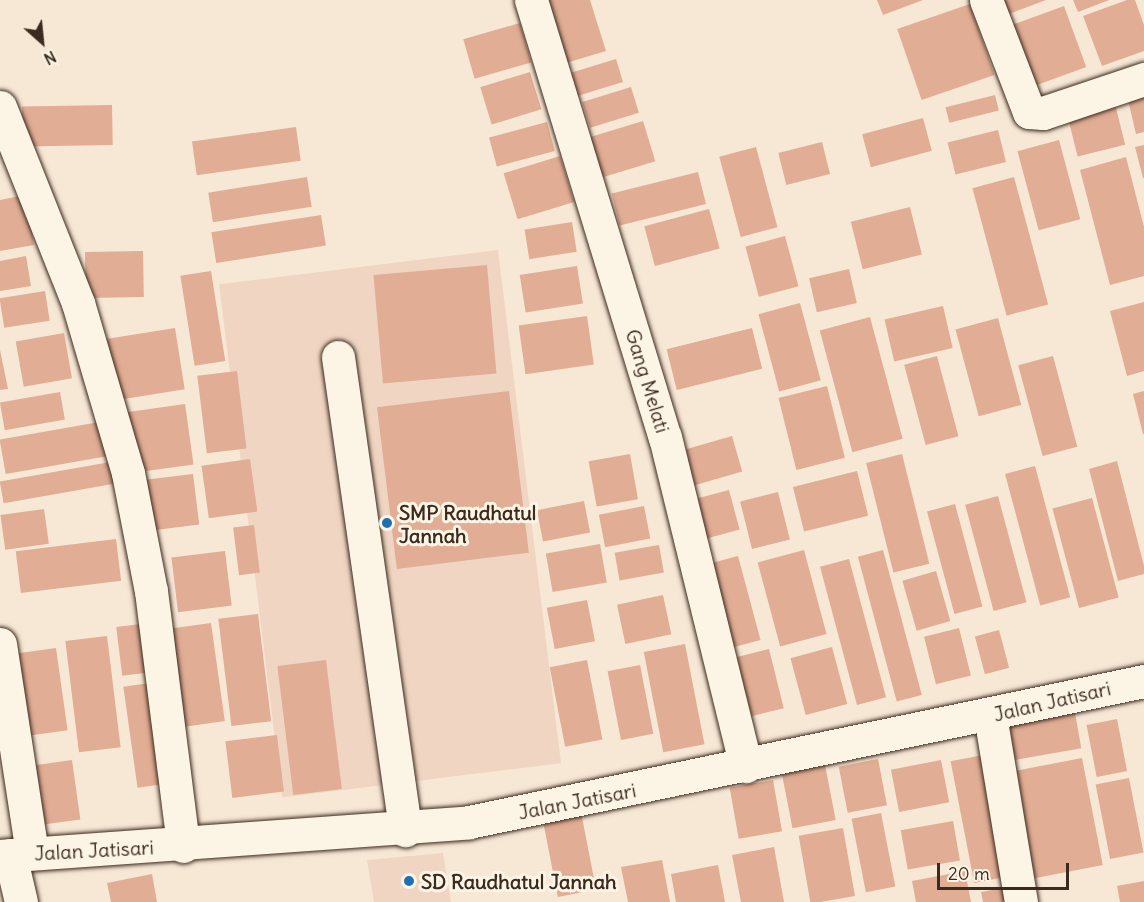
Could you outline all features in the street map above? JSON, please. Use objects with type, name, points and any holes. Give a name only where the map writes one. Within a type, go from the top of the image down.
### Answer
[{"type":"street","name":"Gang Melati","points":[[531,0],[665,437],[746,766]]},
{"type":"street","points":[[986,0],[1029,112],[1043,113],[1144,79]]},
{"type":"street","points":[[0,107],[78,303],[128,473],[151,591],[183,846]]},
{"type":"street","points":[[338,357],[405,830]]},
{"type":"street","points":[[0,644],[14,854],[21,902]]},
{"type":"street","name":"Jalan Jatisari","points":[[14,854],[183,846],[405,830],[554,807],[1144,681]]},
{"type":"street","points":[[990,715],[1021,902]]},
{"type":"shaded area","name":"SMP Raudhatul Jannah","points":[[498,250],[561,763],[282,797],[219,284]]},
{"type":"shaded area","name":"SD Raudhatul Jannah","points":[[443,853],[451,902],[374,902],[367,860]]},
{"type":"building","points":[[535,0],[590,0],[606,51],[556,66]]},
{"type":"building","points":[[877,0],[923,0],[883,15]]},
{"type":"building","points":[[1004,0],[1046,0],[1009,14]]},
{"type":"building","points":[[1073,0],[1109,0],[1078,12]]},
{"type":"building","points":[[1127,0],[1135,0],[1144,25],[1144,51],[1102,66],[1083,16]]},
{"type":"building","points":[[970,4],[994,75],[922,100],[897,29]]},
{"type":"building","points":[[1064,6],[1086,67],[1031,87],[1009,26]]},
{"type":"building","points":[[520,23],[531,62],[475,79],[463,39]]},
{"type":"building","points":[[616,59],[623,82],[578,96],[571,73]]},
{"type":"building","points":[[530,72],[541,109],[492,124],[480,87]]},
{"type":"building","points":[[631,87],[639,113],[590,128],[582,102]]},
{"type":"building","points":[[995,95],[999,111],[949,123],[946,107]]},
{"type":"building","points":[[1144,96],[1144,132],[1136,134],[1128,100]]},
{"type":"building","points":[[1115,104],[1125,145],[1078,157],[1067,116]]},
{"type":"building","points":[[112,105],[113,145],[23,147],[22,107]]},
{"type":"building","points":[[923,118],[932,151],[871,167],[862,134]]},
{"type":"building","points":[[643,121],[655,161],[597,179],[585,139]]},
{"type":"building","points":[[547,122],[555,151],[497,167],[489,138]]},
{"type":"building","points":[[296,127],[301,161],[197,175],[192,142]]},
{"type":"building","points":[[998,130],[1006,162],[956,175],[948,143]]},
{"type":"building","points":[[1059,140],[1080,219],[1039,230],[1017,151]]},
{"type":"building","points":[[822,142],[830,174],[786,185],[778,153]]},
{"type":"building","points":[[1144,145],[1144,178],[1143,178],[1135,147]]},
{"type":"building","points":[[756,147],[777,227],[741,237],[719,157]]},
{"type":"building","points":[[560,156],[574,202],[518,219],[504,173]]},
{"type":"building","points":[[1126,157],[1144,227],[1144,276],[1110,285],[1080,170]]},
{"type":"building","points":[[698,172],[706,204],[620,226],[612,194]]},
{"type":"building","points":[[307,177],[312,207],[213,222],[208,193]]},
{"type":"building","points":[[1014,177],[1048,305],[1007,316],[972,188]]},
{"type":"building","points":[[25,195],[34,245],[0,251],[0,200]]},
{"type":"building","points":[[910,207],[922,255],[863,269],[851,222]]},
{"type":"building","points":[[709,209],[720,249],[655,266],[644,226]]},
{"type":"building","points":[[321,215],[326,246],[216,263],[211,232]]},
{"type":"building","points":[[572,222],[577,252],[529,259],[525,230]]},
{"type":"building","points":[[785,236],[798,286],[759,297],[745,247]]},
{"type":"building","points":[[143,251],[144,297],[86,298],[85,252]]},
{"type":"building","points":[[26,256],[31,286],[0,291],[0,261]]},
{"type":"building","points":[[487,265],[496,374],[383,384],[373,275]]},
{"type":"building","points":[[577,266],[583,304],[526,313],[520,275]]},
{"type":"building","points":[[849,269],[857,303],[817,312],[809,278]]},
{"type":"building","points":[[211,271],[225,361],[195,366],[180,276]]},
{"type":"building","points":[[45,291],[50,321],[4,328],[0,298]]},
{"type":"building","points":[[1144,302],[1144,371],[1127,376],[1110,311]]},
{"type":"building","points":[[800,303],[821,380],[779,391],[758,314]]},
{"type":"building","points":[[943,306],[953,348],[894,361],[885,319]]},
{"type":"building","points":[[587,316],[594,365],[525,374],[519,326]]},
{"type":"building","points":[[870,317],[903,439],[852,452],[820,330]]},
{"type":"building","points":[[998,318],[1021,405],[979,416],[955,329]]},
{"type":"building","points":[[175,328],[185,389],[110,401],[100,340]]},
{"type":"building","points":[[752,328],[762,369],[677,390],[667,349]]},
{"type":"building","points":[[64,333],[72,378],[24,387],[16,342]]},
{"type":"building","points":[[0,350],[8,389],[0,390]]},
{"type":"building","points":[[937,356],[958,436],[926,445],[904,365]]},
{"type":"building","points":[[1053,356],[1077,447],[1043,456],[1018,365]]},
{"type":"building","points":[[237,371],[247,448],[207,453],[197,376]]},
{"type":"building","points":[[827,386],[845,458],[796,470],[778,398]]},
{"type":"building","points":[[509,391],[529,553],[397,569],[377,407]]},
{"type":"building","points":[[1144,391],[1144,434],[1143,434],[1133,394]]},
{"type":"building","points":[[60,392],[65,420],[5,430],[0,403]]},
{"type":"building","points":[[185,404],[193,464],[135,473],[127,412]]},
{"type":"building","points":[[105,421],[111,455],[6,474],[0,440]]},
{"type":"building","points":[[732,436],[742,472],[690,486],[680,451]]},
{"type":"building","points":[[630,454],[638,499],[597,507],[589,461]]},
{"type":"building","points":[[902,454],[929,564],[893,573],[866,463]]},
{"type":"building","points":[[250,459],[257,511],[209,518],[201,466]]},
{"type":"building","points":[[116,461],[120,483],[4,503],[0,481]]},
{"type":"building","points":[[1117,461],[1144,566],[1144,574],[1118,581],[1089,469]]},
{"type":"building","points":[[1035,466],[1070,597],[1040,605],[1005,474]]},
{"type":"building","points":[[857,471],[868,516],[804,532],[793,487]]},
{"type":"building","points":[[193,474],[199,525],[148,531],[141,480]]},
{"type":"building","points":[[729,490],[740,530],[703,539],[692,500]]},
{"type":"building","points":[[778,492],[790,540],[752,549],[740,501]]},
{"type":"building","points":[[998,496],[1026,602],[994,611],[965,505]]},
{"type":"building","points":[[1092,498],[1119,597],[1079,608],[1052,509]]},
{"type":"building","points":[[584,501],[590,532],[543,542],[537,510]]},
{"type":"building","points":[[955,504],[982,606],[954,614],[927,512]]},
{"type":"building","points":[[644,506],[650,538],[605,547],[599,515]]},
{"type":"building","points":[[44,509],[49,544],[5,550],[0,515]]},
{"type":"building","points":[[254,525],[260,573],[239,575],[233,528]]},
{"type":"building","points":[[116,539],[121,581],[21,593],[16,551]]},
{"type":"building","points":[[600,544],[607,582],[553,592],[546,554]]},
{"type":"building","points":[[659,545],[664,573],[620,580],[615,553]]},
{"type":"building","points":[[804,550],[827,634],[780,646],[758,562]]},
{"type":"building","points":[[883,550],[922,695],[897,702],[858,557]]},
{"type":"building","points":[[225,551],[232,606],[178,612],[171,558]]},
{"type":"building","points":[[738,556],[761,640],[730,648],[707,564]]},
{"type":"building","points":[[849,559],[886,697],[857,705],[820,567]]},
{"type":"building","points":[[936,571],[950,621],[917,631],[902,581]]},
{"type":"building","points":[[663,595],[671,634],[625,644],[617,605]]},
{"type":"building","points":[[587,600],[595,641],[555,649],[547,608]]},
{"type":"building","points":[[258,614],[271,721],[231,726],[218,619]]},
{"type":"building","points":[[149,623],[155,672],[122,676],[116,627]]},
{"type":"building","points":[[211,623],[225,721],[174,728],[160,630]]},
{"type":"building","points":[[959,628],[971,676],[936,684],[924,637]]},
{"type":"building","points":[[999,630],[1009,668],[985,674],[975,636]]},
{"type":"building","points":[[107,636],[121,747],[79,752],[65,641]]},
{"type":"building","points":[[685,644],[704,744],[663,752],[644,652]]},
{"type":"building","points":[[832,647],[847,704],[806,715],[790,658]]},
{"type":"building","points":[[56,648],[68,730],[19,737],[7,655]]},
{"type":"building","points":[[769,649],[784,708],[751,716],[736,657]]},
{"type":"building","points":[[326,660],[342,789],[293,795],[277,666]]},
{"type":"building","points":[[587,660],[602,740],[565,747],[550,667]]},
{"type":"building","points":[[640,665],[653,734],[621,740],[608,671]]},
{"type":"building","points":[[157,682],[171,783],[138,788],[123,687]]},
{"type":"building","points":[[1074,707],[1081,748],[1012,761],[1005,719]]},
{"type":"building","points":[[1117,719],[1127,771],[1097,777],[1087,725]]},
{"type":"building","points":[[277,735],[284,792],[232,798],[225,741]]},
{"type":"building","points":[[983,755],[1007,877],[974,883],[951,761]]},
{"type":"building","points":[[1082,758],[1103,865],[1032,879],[1011,772]]},
{"type":"building","points":[[878,759],[887,805],[848,813],[839,767]]},
{"type":"building","points":[[72,760],[80,819],[42,825],[33,765]]},
{"type":"building","points":[[941,760],[949,802],[899,812],[891,770]]},
{"type":"building","points":[[825,765],[836,820],[792,828],[782,773]]},
{"type":"building","points":[[1129,778],[1144,853],[1110,859],[1096,784]]},
{"type":"building","points":[[773,780],[782,831],[739,839],[730,788]]},
{"type":"building","points":[[581,812],[596,890],[558,897],[543,819]]},
{"type":"building","points":[[881,813],[895,887],[866,892],[852,819]]},
{"type":"building","points":[[953,821],[960,860],[908,870],[901,830]]},
{"type":"building","points":[[843,828],[855,896],[810,902],[799,836]]},
{"type":"building","points":[[774,847],[784,902],[741,902],[732,855]]},
{"type":"building","points":[[662,860],[670,902],[628,902],[621,867]]},
{"type":"building","points":[[718,865],[725,902],[676,902],[671,874]]},
{"type":"building","points":[[965,871],[971,902],[916,902],[912,881]]},
{"type":"building","points":[[152,874],[157,902],[111,902],[107,883]]},
{"type":"building","points":[[1144,881],[1144,902],[1120,902],[1117,886]]},
{"type":"building","points":[[1009,887],[1012,902],[983,902],[981,892]]},
{"type":"place","name":"SMP Raudhatul Jannah","points":[[387,523]]},
{"type":"place","name":"SD Raudhatul Jannah","points":[[409,881]]}]
